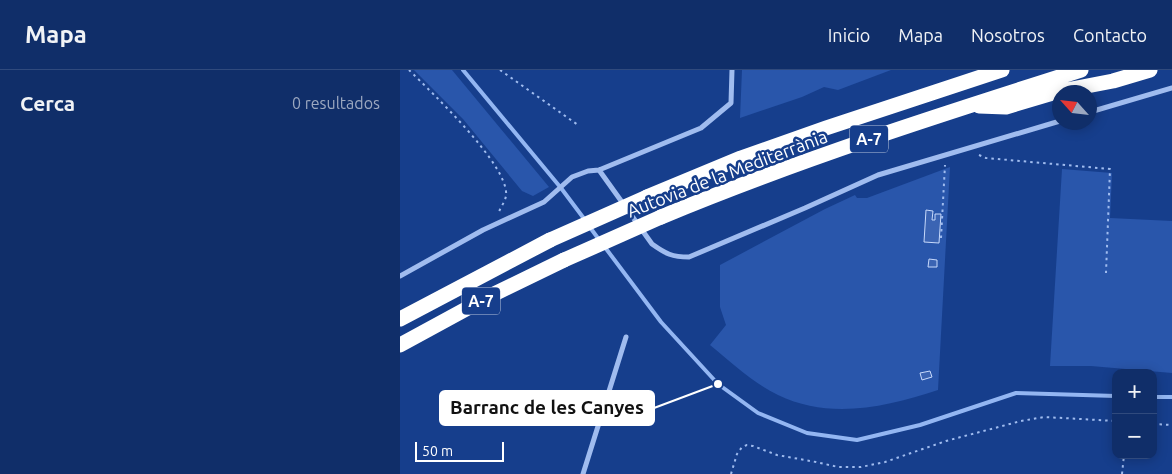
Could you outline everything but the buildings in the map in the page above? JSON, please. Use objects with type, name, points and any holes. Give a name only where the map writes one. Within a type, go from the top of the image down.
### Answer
[{"type":"highway","name":"Autovia de la Mediterrània","points":[[400,318],[550,240],[646,197],[741,158],[1002,70]]},
{"type":"highway","name":"Autovia de la Mediterrània","points":[[400,345],[490,296],[564,260],[724,191],[834,150],[1081,70]]},
{"type":"highway","points":[[967,106],[1006,107],[1056,92],[1113,81],[1150,70]]},
{"type":"street","points":[[400,276],[483,230],[544,202],[572,177],[588,171],[599,170],[701,128],[731,103],[732,70]]},
{"type":"street","points":[[1097,110],[1172,88]]},
{"type":"street","points":[[599,170],[652,244],[676,257],[689,257],[878,175],[1052,123]]},
{"type":"street","points":[[582,474],[626,337]]},
{"type":"path","points":[[409,70],[458,119],[500,172],[506,195],[498,214],[483,230]]},
{"type":"path","points":[[500,70],[578,126]]},
{"type":"path","points":[[966,148],[986,158],[1110,169],[1106,273]]},
{"type":"path","points":[[941,238],[945,155]]},
{"type":"path","points":[[731,474],[737,454],[742,447],[747,445],[777,455],[838,468],[861,467],[886,462],[946,441],[1021,420],[1044,417],[1112,421]]},
{"type":"path","points":[[1157,424],[1172,425]]},
{"type":"path","points":[[1122,474],[1124,459]]},
{"type":"shaded area","points":[[414,70],[452,70],[549,187],[533,196],[522,191],[463,119]]},
{"type":"shaded area","points":[[742,70],[891,70],[838,90],[824,87],[802,97],[740,118]]},
{"type":"shaded area","points":[[950,167],[938,390],[878,406],[838,409],[818,407],[798,403],[760,385],[710,345],[726,325],[720,307],[720,265],[855,195],[857,198],[867,198]]},
{"type":"shaded area","points":[[1062,169],[1112,173],[1110,218],[1172,221],[1172,373],[1157,372],[1157,369],[1050,366]]},
{"type":"waterway","points":[[463,70],[561,188],[585,220]]},
{"type":"waterway","points":[[589,226],[600,241]]},
{"type":"waterway","points":[[604,246],[661,322],[718,384],[758,413],[807,433],[857,440],[920,425],[1016,393],[1112,396]]},
{"type":"waterway","points":[[1157,397],[1172,397]]},
{"type":"place","name":"Barranc de les Canyes","points":[[718,384]]}]
